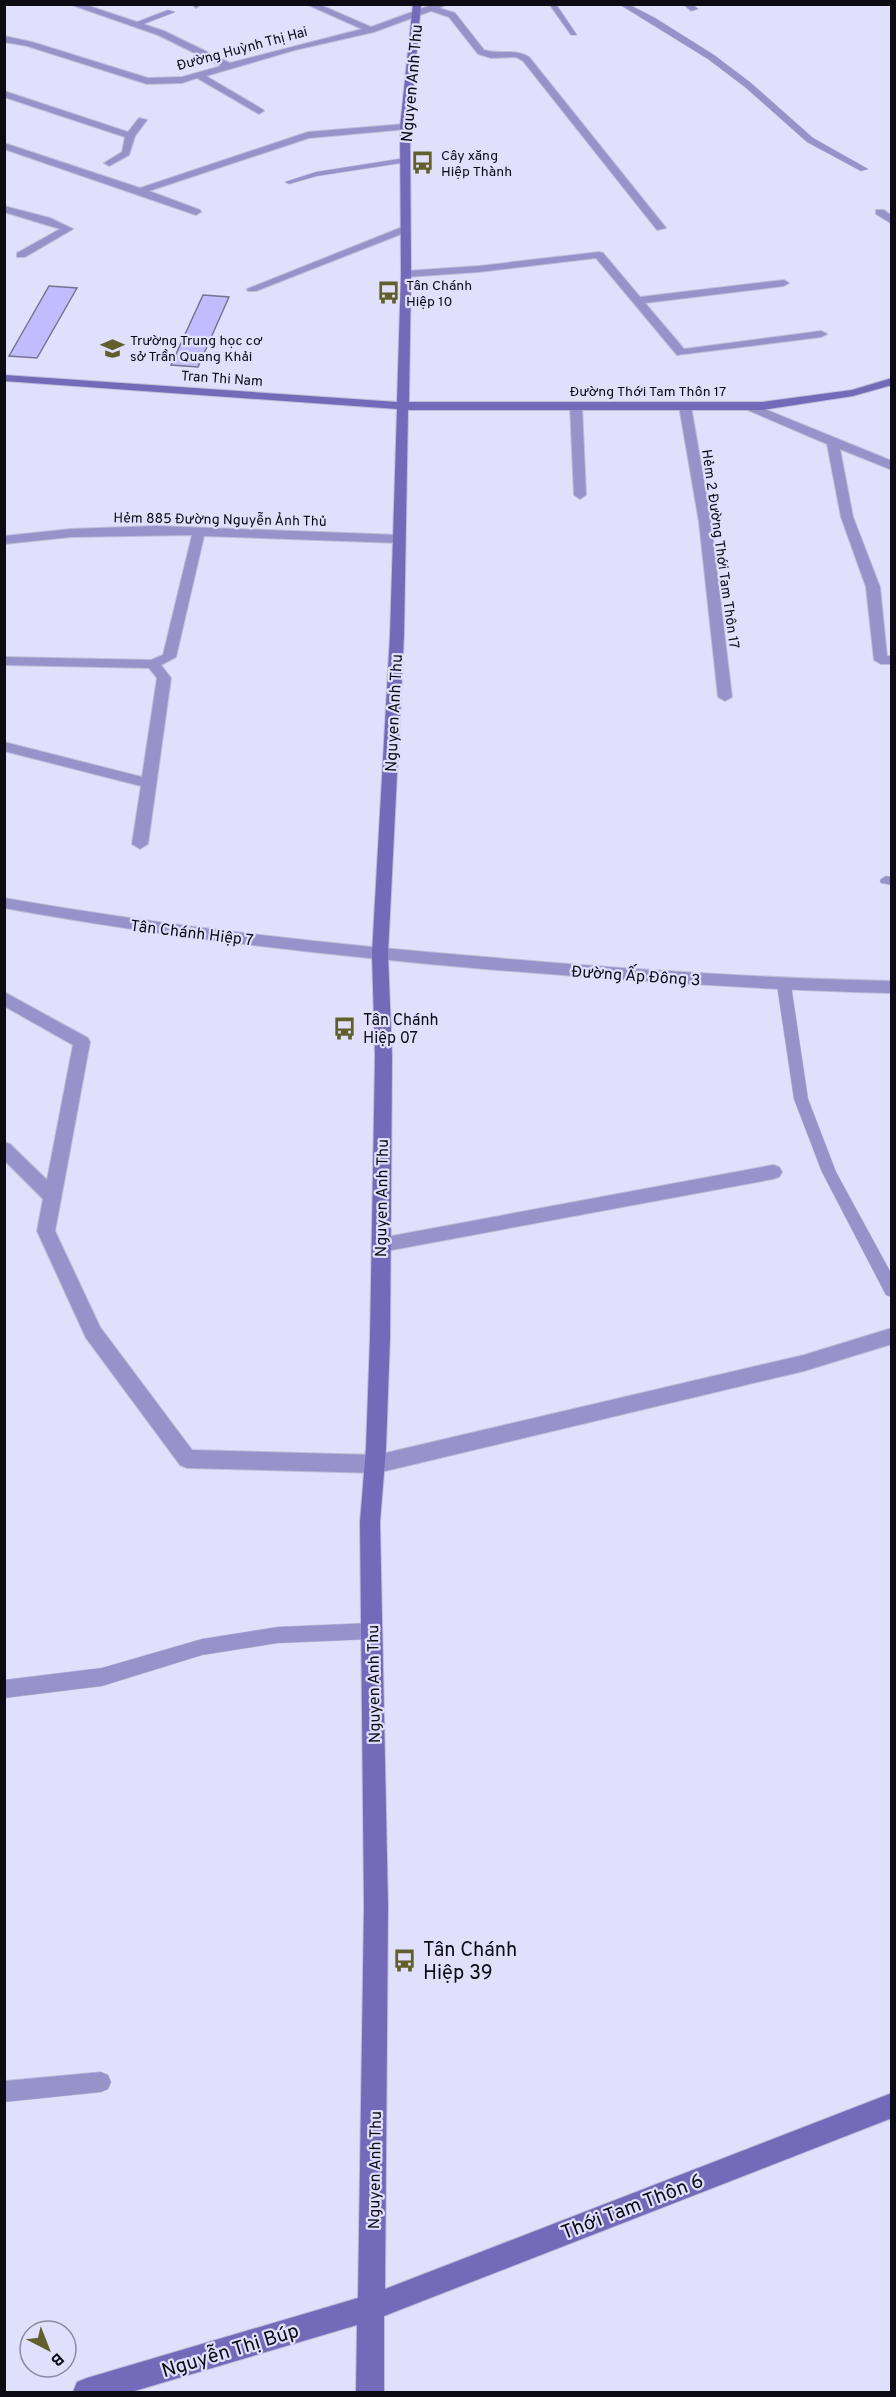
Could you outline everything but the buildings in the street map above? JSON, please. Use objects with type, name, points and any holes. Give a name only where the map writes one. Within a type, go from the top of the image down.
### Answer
[{"type":"main road","name":"Nguyen Anh Thu","points":[[370,2392],[376,1906],[370,1522],[377,1464],[381,1245],[384,1007],[380,954],[397,635],[406,274],[405,127],[422,9]]},
{"type":"main road","name":"Tran Thi Nam","points":[[4,378],[402,406]]},
{"type":"main road","name":"Đường Thới Tam Thôn 17","points":[[402,406],[762,406],[853,393],[891,381]]},
{"type":"main road","name":"Thới Tam Thôn 6","points":[[372,2307],[891,2105]]},
{"type":"main road","name":"Nguyễn Thị Búp","points":[[87,2392],[372,2307]]},
{"type":"street","points":[[73,4],[161,33],[228,66]]},
{"type":"street","points":[[310,4],[371,30]]},
{"type":"street","name":"Đường Huỳnh Thị Hai","points":[[4,39],[29,44],[147,81],[182,80],[371,30],[422,9],[443,4]]},
{"type":"street","points":[[422,9],[452,15],[481,52],[491,55],[518,54],[526,59],[661,228]]},
{"type":"street","points":[[198,75],[259,111]]},
{"type":"street","points":[[4,94],[130,136]]},
{"type":"street","points":[[110,163],[126,153],[130,136],[142,120]]},
{"type":"street","points":[[140,191],[308,135],[405,127]]},
{"type":"street","points":[[4,146],[196,212]]},
{"type":"street","points":[[4,209],[46,220],[68,230],[21,255]]},
{"type":"street","points":[[880,212],[891,221]]},
{"type":"street","points":[[252,289],[405,229]]},
{"type":"street","points":[[406,274],[479,269],[599,255],[681,353],[821,334]]},
{"type":"street","points":[[637,301],[784,283]]},
{"type":"street","points":[[576,406],[580,495]]},
{"type":"street","name":"Hẻm 2 Đường Thới Tam Thôn 17","points":[[685,406],[705,522],[725,697]]},
{"type":"street","points":[[747,406],[891,466]]},
{"type":"street","points":[[834,442],[847,517],[873,587],[881,660],[891,660]]},
{"type":"street","points":[[4,661],[153,664],[169,657],[199,531]]},
{"type":"street","name":"Hẻm 885 Đường Nguyễn Ảnh Thủ","points":[[4,540],[71,533],[199,531],[399,539]]},
{"type":"street","points":[[140,844],[164,678],[153,664]]},
{"type":"street","points":[[4,746],[149,783]]},
{"type":"street","name":"Tân Chánh Hiệp 7","points":[[4,903],[166,930],[380,954]]},
{"type":"street","name":"Đường Ấp Đông 3","points":[[380,954],[646,977],[784,985],[891,987]]},
{"type":"street","points":[[4,998],[82,1042],[46,1231],[93,1332],[187,1459],[377,1464],[804,1363],[891,1336]]},
{"type":"street","points":[[4,1149],[52,1197]]},
{"type":"street","points":[[381,1245],[773,1172]]},
{"type":"lane","points":[[552,4],[574,33]]},
{"type":"lane","points":[[622,4],[711,57],[748,85],[810,140],[864,169]]},
{"type":"lane","points":[[686,4],[694,9]]},
{"type":"lane","points":[[133,25],[171,12]]},
{"type":"lane","points":[[289,182],[316,174],[405,160]]},
{"type":"lane","points":[[784,985],[801,1098],[829,1172],[891,1291]]},
{"type":"lane","points":[[4,1689],[102,1677],[202,1647],[267,1636],[372,1630]]},
{"type":"lane","points":[[4,2092],[101,2082]]},
{"type":"place","name":"Cây xăng Hiệp Thành","points":[[423,163]]},
{"type":"place","name":"Tân Chánh Hiệp 10","points":[[388,293]]},
{"type":"place","name":"Trường Trung học cơ sở Trần Quang Khải","points":[[112,348]]},
{"type":"place","name":"Tân Chánh Hiệp 07","points":[[345,1028]]},
{"type":"place","name":"Tân Chánh Hiệp 39","points":[[405,1961]]}]
